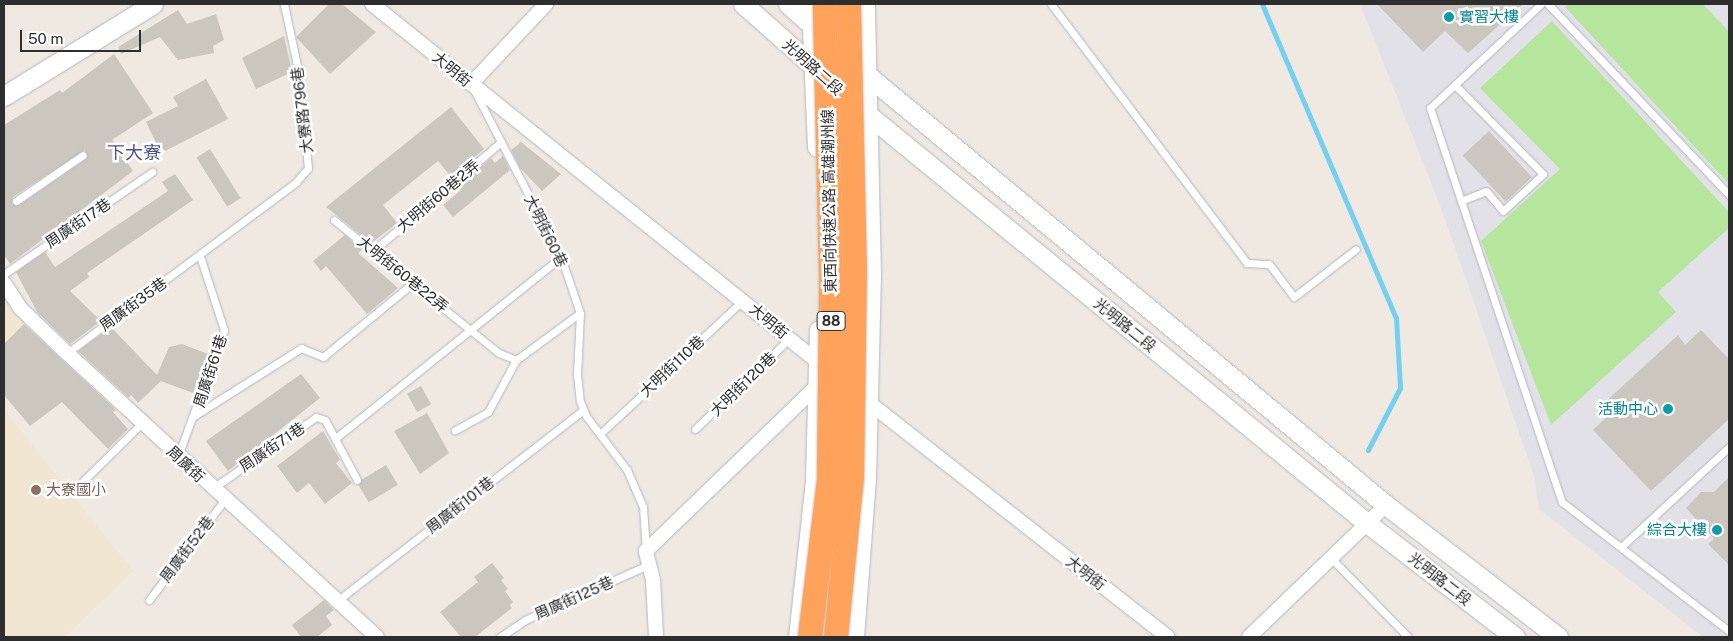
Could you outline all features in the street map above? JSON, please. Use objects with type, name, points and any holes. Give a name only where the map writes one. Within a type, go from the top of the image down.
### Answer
[{"type":"highway","name":"東西向快速公路 高雄潮州線","points":[[810,637],[829,479],[831,276],[825,4]]},
{"type":"highway","name":"東西向快速公路 高雄潮州線","points":[[836,637],[852,469],[855,275],[849,4]]},
{"type":"street","points":[[4,96],[152,4]]},
{"type":"street","name":"大明街","points":[[372,4],[744,299],[868,402],[1168,637]]},
{"type":"street","points":[[471,84],[546,4]]},
{"type":"street","name":"光明路二段","points":[[743,4],[866,114],[1367,523],[1515,637]]},
{"type":"street","name":"光明路二段","points":[[788,4],[867,75],[1386,505],[1558,637]]},
{"type":"street","points":[[798,637],[815,480],[818,385],[820,277],[811,4]]},
{"type":"street","points":[[854,637],[868,402],[871,275],[865,4]]},
{"type":"street","name":"周廣街","points":[[4,284],[20,308],[66,353],[376,637]]},
{"type":"street","points":[[653,636],[648,558],[818,385]]},
{"type":"street","points":[[1249,637],[1386,505]]},
{"type":"lane","name":"大寮路796巷","points":[[200,256],[296,182],[308,168],[298,70],[284,4]]},
{"type":"lane","points":[[1051,4],[1246,263],[1268,264],[1294,297],[1356,249]]},
{"type":"lane","points":[[1541,4],[1430,108],[1562,502],[1729,631]]},
{"type":"lane","points":[[1548,4],[1729,195]]},
{"type":"lane","name":"大明街60巷","points":[[471,84],[561,257],[580,313],[577,374],[583,410],[627,470],[643,507],[648,558]]},
{"type":"lane","points":[[1455,85],[1543,174],[1503,211],[1486,191],[1461,201]]},
{"type":"lane","name":"大明街60巷2弄","points":[[374,250],[502,142]]},
{"type":"lane","points":[[16,201],[83,156]]},
{"type":"lane","name":"周廣街17巷","points":[[4,274],[152,172]]},
{"type":"lane","name":"大明街60巷22弄","points":[[334,220],[414,282],[499,353],[516,360]]},
{"type":"lane","name":"周廣街35巷","points":[[66,353],[200,256]]},
{"type":"lane","name":"周廣街61巷","points":[[178,456],[224,330],[200,256]]},
{"type":"lane","points":[[337,437],[561,257]]},
{"type":"lane","points":[[194,416],[301,348],[324,358],[414,282]]},
{"type":"lane","name":"大明街110巷","points":[[601,433],[744,299]]},
{"type":"lane","points":[[455,430],[488,412],[516,360],[580,313]]},
{"type":"lane","name":"大明街120巷","points":[[695,429],[790,338]]},
{"type":"lane","name":"周廣街101巷","points":[[337,601],[583,410]]},
{"type":"lane","name":"周廣街71巷","points":[[212,488],[316,417],[325,420],[337,437],[357,480]]},
{"type":"lane","points":[[83,481],[142,423]]},
{"type":"lane","points":[[1621,547],[1729,446]]},
{"type":"lane","name":"周廣街52巷","points":[[149,600],[225,499]]},
{"type":"lane","name":"周廣街125巷","points":[[500,637],[526,620],[648,558]]},
{"type":"lane","points":[[1331,558],[1408,637]]},
{"type":"shaded area","points":[[1360,4],[1729,4],[1729,637],[1703,637],[1539,509],[1533,473],[1440,205]]},
{"type":"shaded area","points":[[4,297],[26,325],[4,347]]},
{"type":"shaded area","name":"大寮國小","points":[[4,410],[133,571],[65,637],[4,637]]},
{"type":"green space","points":[[1568,4],[1703,4],[1729,32],[1729,184],[1565,7]]},
{"type":"green space","points":[[1552,21],[1729,212],[1729,228],[1658,292],[1676,312],[1551,425],[1481,241],[1560,169],[1480,88]]},
{"type":"building","points":[[329,4],[342,4],[376,32],[330,74],[296,37]]},
{"type":"building","name":"實習大樓","points":[[1377,4],[1523,4],[1468,53],[1445,31],[1423,52]]},
{"type":"building","points":[[178,10],[187,24],[216,14],[224,40],[213,46],[214,53],[178,60],[160,37],[121,54],[118,47]]},
{"type":"building","points":[[284,36],[292,72],[256,89],[242,58]]},
{"type":"building","points":[[114,54],[153,113],[112,140],[133,171],[10,264],[4,255],[4,125],[60,90],[62,93]],"holes":[[[85,150],[86,159],[19,205],[12,204],[13,197]]]},
{"type":"building","points":[[206,79],[228,119],[161,153],[146,122],[178,106],[173,97]]},
{"type":"building","points":[[451,107],[484,149],[451,177],[438,161],[383,205],[397,223],[391,228],[371,243],[326,207]]},
{"type":"building","points":[[1489,131],[1532,177],[1506,202],[1463,156]]},
{"type":"building","points":[[521,142],[561,174],[542,191],[520,168],[511,150]]},
{"type":"building","points":[[210,149],[241,198],[227,207],[196,157]]},
{"type":"building","points":[[503,156],[510,170],[453,217],[443,205],[461,190],[458,186],[491,158],[495,163]]},
{"type":"building","points":[[175,174],[193,200],[87,273],[89,277],[70,291],[101,321],[70,344],[37,312],[16,272],[45,252],[55,267],[168,191],[162,182]]},
{"type":"building","points":[[345,235],[362,250],[358,253],[398,288],[367,314],[326,266],[321,271],[313,261]]},
{"type":"building","points":[[24,324],[116,410],[113,412],[128,429],[108,449],[62,402],[30,426],[4,395],[4,344]]},
{"type":"building","points":[[111,327],[157,375],[169,347],[182,344],[208,354],[193,393],[161,381],[138,403],[131,395],[129,398],[78,351]]},
{"type":"building","name":"活動中心","points":[[1701,330],[1729,359],[1729,419],[1651,491],[1593,430],[1611,413],[1602,405],[1678,335],[1685,345]]},
{"type":"building","points":[[301,374],[320,398],[228,471],[206,441]]},
{"type":"building","points":[[421,386],[431,404],[417,412],[407,394]]},
{"type":"building","points":[[427,413],[449,453],[420,474],[394,431]]},
{"type":"building","points":[[323,431],[340,460],[336,463],[352,483],[325,504],[309,483],[297,493],[277,466]]},
{"type":"building","points":[[386,465],[398,485],[369,502],[357,483]]},
{"type":"building","name":"綜合大樓","points":[[1729,477],[1729,565],[1708,544],[1714,539],[1686,508],[1701,492],[1714,492]]},
{"type":"building","points":[[492,563],[504,578],[501,580],[508,589],[505,591],[513,602],[510,605],[512,608],[475,637],[461,637],[440,612],[478,582],[474,577]]},
{"type":"building","points":[[324,600],[334,610],[326,616],[332,625],[317,637],[301,637],[292,625]]},
{"type":"waterway","points":[[1262,4],[1396,318],[1400,388],[1368,450]]},
{"type":"place","name":"實習大樓","points":[[1449,17]]},
{"type":"place","name":"活動中心","points":[[1668,409]]},
{"type":"place","name":"大寮國小","points":[[36,490]]},
{"type":"place","name":"綜合大樓","points":[[1717,530]]},
{"type":"district","name":"下大寮","points":[[134,153]]}]
